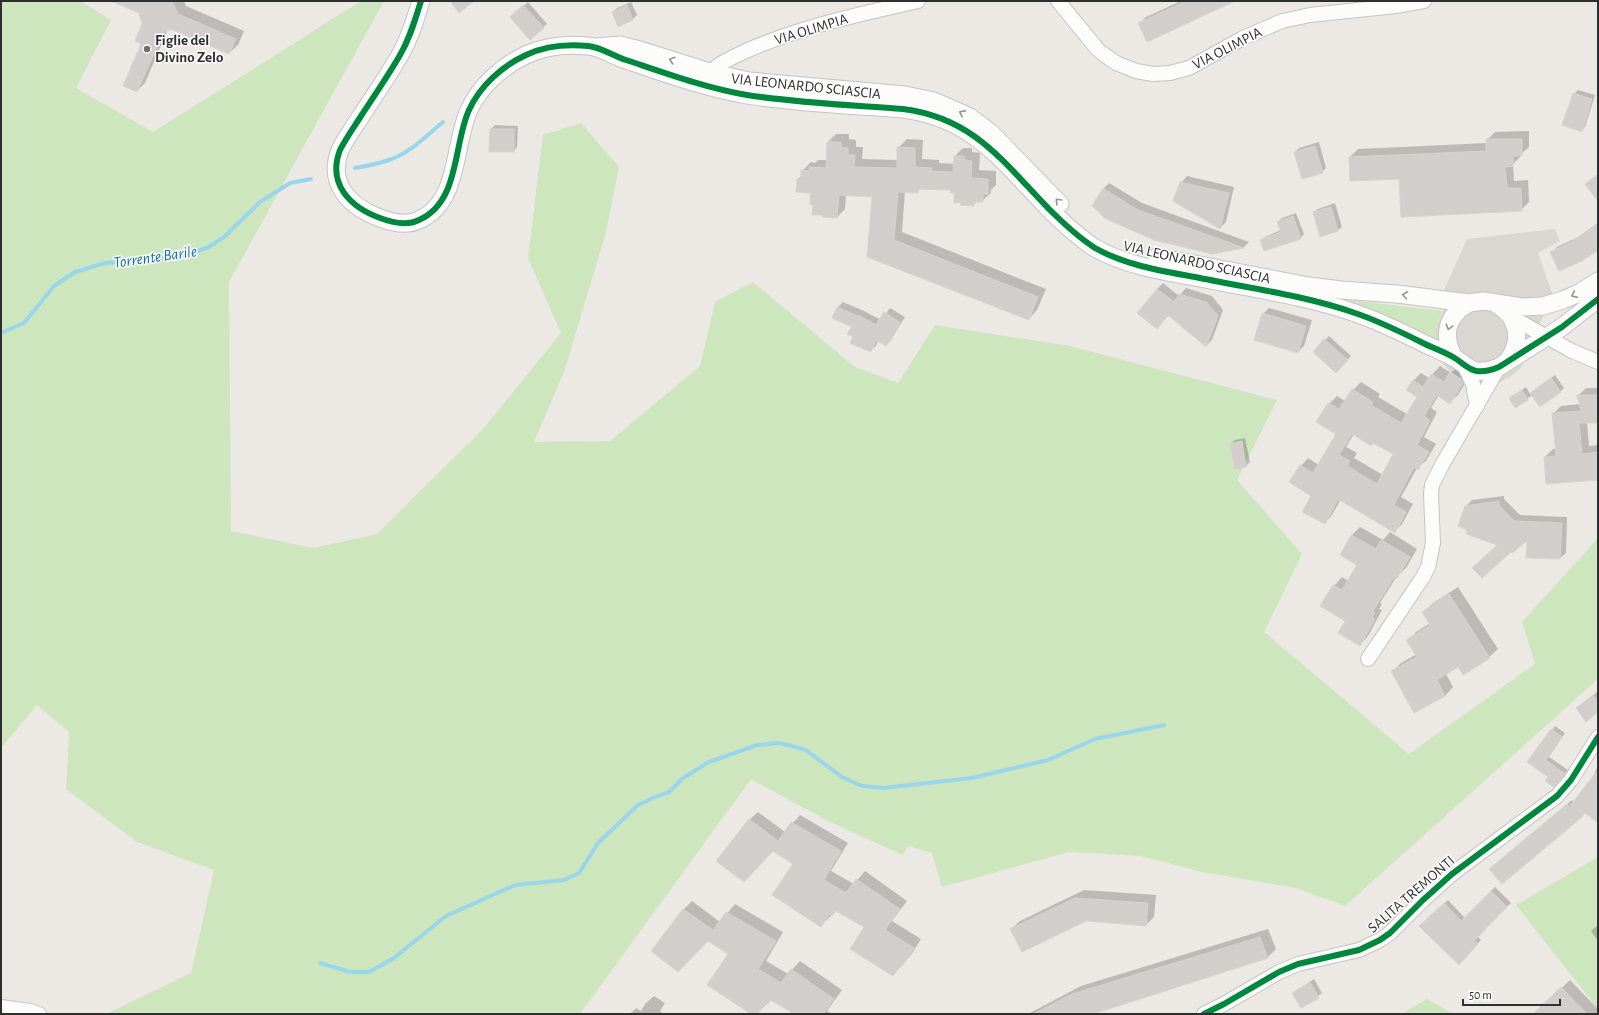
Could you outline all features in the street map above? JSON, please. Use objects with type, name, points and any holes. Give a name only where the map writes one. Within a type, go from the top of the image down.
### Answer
[{"type":"street","name":"VIA LEONARDO SCIASCIA","points":[[421,1],[406,45],[350,132],[340,151],[337,161],[337,178],[348,199],[366,212],[392,222],[404,224],[415,222],[434,212],[440,204],[450,183],[468,110],[474,99],[492,78],[514,61],[541,50],[566,46],[594,47],[620,45],[640,50],[704,77],[749,82],[809,94],[860,98],[943,118],[963,128],[982,141],[1064,224],[1081,238],[1107,254],[1132,263],[1173,273],[1305,299],[1356,313],[1389,327],[1460,362]]},
{"type":"street","name":"VIA OLIMPIA","points":[[704,77],[733,57],[784,35],[821,24],[918,1]]},
{"type":"street","name":"VIA OLIMPIA","points":[[1058,1],[1099,51],[1116,63],[1136,71],[1153,74],[1170,73],[1189,68],[1243,38],[1282,21],[1310,15],[1396,6],[1424,1]]},
{"type":"street","name":"VIA LEONARDO SCIASCIA","points":[[860,98],[905,95],[934,101],[970,117],[1002,143],[1072,216],[1089,230],[1112,244],[1136,252],[1176,262],[1341,290],[1470,303]]},
{"type":"street","points":[[1477,406],[1473,384],[1460,362],[1450,350],[1447,341],[1448,327],[1455,314],[1461,308],[1470,303],[1483,301],[1522,307],[1548,304],[1580,293],[1598,281]]},
{"type":"street","points":[[1337,308],[1341,290]]},
{"type":"street","points":[[1460,362],[1477,371],[1488,371],[1562,327],[1598,299]]},
{"type":"street","points":[[1368,659],[1423,577],[1428,567],[1433,543],[1430,494],[1432,485],[1443,463],[1503,363],[1515,349],[1517,336],[1514,322],[1507,311],[1496,304]]},
{"type":"street","points":[[1511,317],[1572,351],[1598,362]]},
{"type":"street","points":[[1562,327],[1565,342],[1572,351]]},
{"type":"street","points":[[1530,347],[1556,348],[1572,351]]},
{"type":"street","name":"SALITA TREMONTI","points":[[1204,1014],[1279,972],[1298,964],[1359,950],[1380,940],[1390,933],[1452,874],[1557,796],[1571,780],[1598,737]]},
{"type":"street","points":[[1,1007],[30,1011],[38,1014]]},
{"type":"green space","points":[[1,1],[80,1],[111,20],[76,88],[153,132],[361,1],[384,1],[229,282],[231,531],[314,548],[377,534],[483,429],[561,333],[528,258],[543,135],[581,123],[619,167],[605,236],[564,372],[534,442],[610,441],[700,366],[715,302],[753,282],[855,367],[898,383],[935,325],[1070,346],[1277,400],[1237,480],[1302,554],[1264,632],[1409,754],[1535,664],[1522,622],[1598,538],[1598,679],[1345,906],[1296,888],[1202,872],[1141,856],[1069,852],[942,887],[932,853],[908,846],[903,855],[830,822],[751,779],[580,1014],[106,1014],[191,973],[214,870],[137,842],[66,789],[69,732],[37,705],[1,748]]},
{"type":"green space","points":[[1350,300],[1443,311],[1437,325],[1435,340],[1367,308],[1349,303]]},
{"type":"green space","points":[[1598,857],[1598,1009],[1516,905]]},
{"type":"green space","points":[[1427,999],[1453,1014],[1401,1014]]},
{"type":"shaded area","points":[[1555,229],[1560,241],[1538,253],[1552,293],[1526,359],[1520,369],[1510,377],[1500,382],[1488,385],[1473,384],[1464,381],[1450,372],[1442,362],[1437,350],[1435,333],[1443,311],[1445,288],[1467,239]]},
{"type":"building","name":"Figlie del Divino Zelo","points":[[111,1],[172,1],[178,14],[236,39],[229,54],[171,29],[163,33],[137,92],[123,86],[141,44],[135,41],[142,24],[139,13]]},
{"type":"building","points":[[450,1],[474,1],[459,13]]},
{"type":"building","points":[[1186,1],[1235,1],[1147,42],[1138,23]]},
{"type":"building","points":[[523,5],[544,28],[530,40],[510,17]]},
{"type":"building","points":[[627,5],[633,20],[618,27],[612,12]]},
{"type":"building","points":[[1573,93],[1592,99],[1582,132],[1562,125]]},
{"type":"building","points":[[490,129],[514,129],[514,152],[489,152]]},
{"type":"building","points":[[1486,139],[1522,139],[1522,156],[1513,156],[1513,166],[1505,167],[1507,188],[1521,188],[1522,211],[1401,217],[1399,179],[1350,181],[1349,157],[1486,151]]},
{"type":"building","points":[[827,142],[841,142],[841,147],[848,148],[848,155],[855,155],[854,167],[897,168],[897,147],[915,148],[915,167],[932,168],[931,171],[953,172],[954,156],[964,156],[964,160],[972,161],[971,178],[988,179],[988,194],[983,194],[983,202],[974,202],[974,206],[960,205],[961,202],[954,203],[954,193],[950,193],[950,190],[918,189],[918,193],[898,192],[894,240],[1038,297],[1029,320],[867,257],[872,197],[839,195],[837,218],[812,215],[813,205],[810,205],[810,193],[796,192],[797,179],[801,180],[801,170],[809,171],[809,167],[826,168]]},
{"type":"building","points":[[1315,146],[1323,173],[1302,179],[1294,152]]},
{"type":"building","points":[[1598,174],[1598,201],[1585,184]]},
{"type":"building","points":[[1180,182],[1229,193],[1220,229],[1173,201]]},
{"type":"building","points":[[1103,188],[1136,209],[1244,248],[1212,254],[1154,240],[1106,219],[1092,206]]},
{"type":"building","points":[[1331,207],[1338,231],[1320,237],[1313,212]]},
{"type":"building","points":[[1293,216],[1301,239],[1264,251],[1260,240],[1281,232],[1277,222]]},
{"type":"building","points":[[1598,224],[1598,250],[1582,261],[1559,271],[1550,252],[1571,242]]},
{"type":"building","points":[[1157,289],[1174,302],[1179,294],[1206,302],[1218,316],[1206,347],[1168,315],[1157,329],[1137,313]]},
{"type":"building","points":[[837,307],[858,315],[876,325],[884,312],[901,323],[886,346],[876,340],[871,352],[850,343],[853,337],[847,334],[852,327],[832,318]]},
{"type":"building","points":[[1262,313],[1306,326],[1298,353],[1254,340]]},
{"type":"building","points":[[1324,339],[1348,360],[1336,373],[1313,352]]},
{"type":"building","points":[[1450,372],[1461,379],[1463,383],[1450,404],[1437,395],[1424,416],[1430,421],[1417,445],[1429,452],[1418,470],[1414,467],[1394,505],[1406,512],[1395,533],[1338,499],[1325,524],[1302,512],[1311,496],[1289,482],[1300,465],[1313,473],[1336,434],[1316,422],[1328,403],[1339,409],[1352,389],[1373,402],[1371,405],[1401,423],[1417,397],[1406,390],[1413,380],[1423,387],[1431,374],[1444,382]],"holes":[[[1352,434],[1371,446],[1373,443],[1393,454],[1377,484],[1347,466],[1350,461],[1339,455]]]},
{"type":"building","points":[[1551,378],[1561,392],[1540,407],[1530,393]]},
{"type":"building","points":[[1522,390],[1528,400],[1515,408],[1509,398]]},
{"type":"building","points":[[1577,395],[1598,395],[1598,423],[1579,423],[1582,454],[1598,452],[1598,480],[1546,484],[1544,457],[1556,456],[1552,413],[1581,411]]},
{"type":"building","points":[[1242,441],[1246,467],[1235,469],[1230,444]]},
{"type":"building","points":[[1499,501],[1499,505],[1514,521],[1562,523],[1560,559],[1526,558],[1527,541],[1512,553],[1511,552],[1482,578],[1472,568],[1497,545],[1466,534],[1467,530],[1458,526],[1465,506]]},
{"type":"building","points":[[1351,535],[1376,549],[1381,540],[1410,557],[1397,578],[1395,576],[1373,611],[1375,613],[1372,617],[1375,619],[1360,646],[1338,633],[1345,621],[1320,606],[1333,585],[1342,590],[1357,565],[1340,555]]},
{"type":"building","points":[[1449,594],[1490,658],[1463,675],[1458,667],[1437,680],[1445,696],[1414,713],[1391,671],[1417,657],[1406,640],[1430,625],[1422,612]]},
{"type":"building","points":[[1593,695],[1598,701],[1598,712],[1586,722],[1576,708]]},
{"type":"building","points":[[1551,729],[1562,737],[1546,760],[1565,774],[1554,787],[1545,781],[1548,777],[1527,762]]},
{"type":"building","points":[[1598,770],[1598,823],[1585,813],[1502,884],[1489,869],[1567,804],[1569,807]]},
{"type":"building","points":[[749,819],[778,841],[791,822],[841,851],[824,880],[846,893],[856,879],[900,909],[885,930],[914,948],[903,965],[901,964],[893,976],[850,949],[864,927],[836,911],[832,916],[829,914],[821,927],[772,895],[793,864],[773,851],[744,882],[716,861]]},
{"type":"building","points":[[1491,891],[1507,907],[1474,941],[1478,944],[1459,965],[1419,926],[1444,903],[1461,921]]},
{"type":"building","points":[[1075,898],[1148,903],[1146,926],[1086,921],[1022,952],[1010,929]]},
{"type":"building","points":[[683,909],[713,930],[726,912],[776,941],[758,969],[781,983],[791,969],[834,999],[823,1014],[794,1014],[771,1000],[767,1005],[764,1004],[757,1014],[751,1014],[707,985],[728,954],[708,941],[678,972],[651,951]]},
{"type":"building","points":[[1260,937],[1268,958],[1093,1014],[1033,1014],[1072,994]]},
{"type":"building","points":[[1310,982],[1319,998],[1301,1008],[1292,993]]},
{"type":"building","points":[[1561,987],[1587,1014],[1533,1014]]},
{"type":"waterway","name":"Torrente Barile","points":[[355,168],[381,163],[397,157],[418,144],[443,122]]},
{"type":"waterway","name":"Torrente Barile","points":[[1,333],[24,323],[54,286],[75,272],[105,263],[167,258],[189,254],[209,247],[224,237],[260,202],[290,183],[311,179]]},
{"type":"waterway","points":[[320,963],[350,972],[369,972],[394,958],[446,916],[515,885],[564,880],[579,873],[598,843],[638,805],[669,792],[683,778],[709,762],[757,745],[780,743],[806,750],[842,777],[862,786],[883,788],[972,778],[1048,760],[1095,739],[1164,725]]},
{"type":"cycle path","points":[[421,1],[404,49],[345,141],[340,150],[337,162],[339,184],[351,201],[359,208],[390,221],[410,223],[419,220],[432,212],[442,200],[449,187],[464,124],[469,110],[479,93],[500,71],[533,52],[556,46],[580,45],[598,48],[621,58],[701,84],[747,95],[825,104],[903,109],[928,114],[949,122],[968,132],[985,145],[1001,159],[1065,225],[1089,244],[1107,254],[1118,259],[1156,270],[1316,301],[1364,316],[1450,355],[1476,371],[1499,367],[1562,327],[1598,299]]},
{"type":"cycle path","points":[[1204,1014],[1279,972],[1298,964],[1359,950],[1380,940],[1390,933],[1452,874],[1557,796],[1571,780],[1598,737]]},
{"type":"place","name":"Figlie del Divino Zelo","points":[[147,49]]}]
